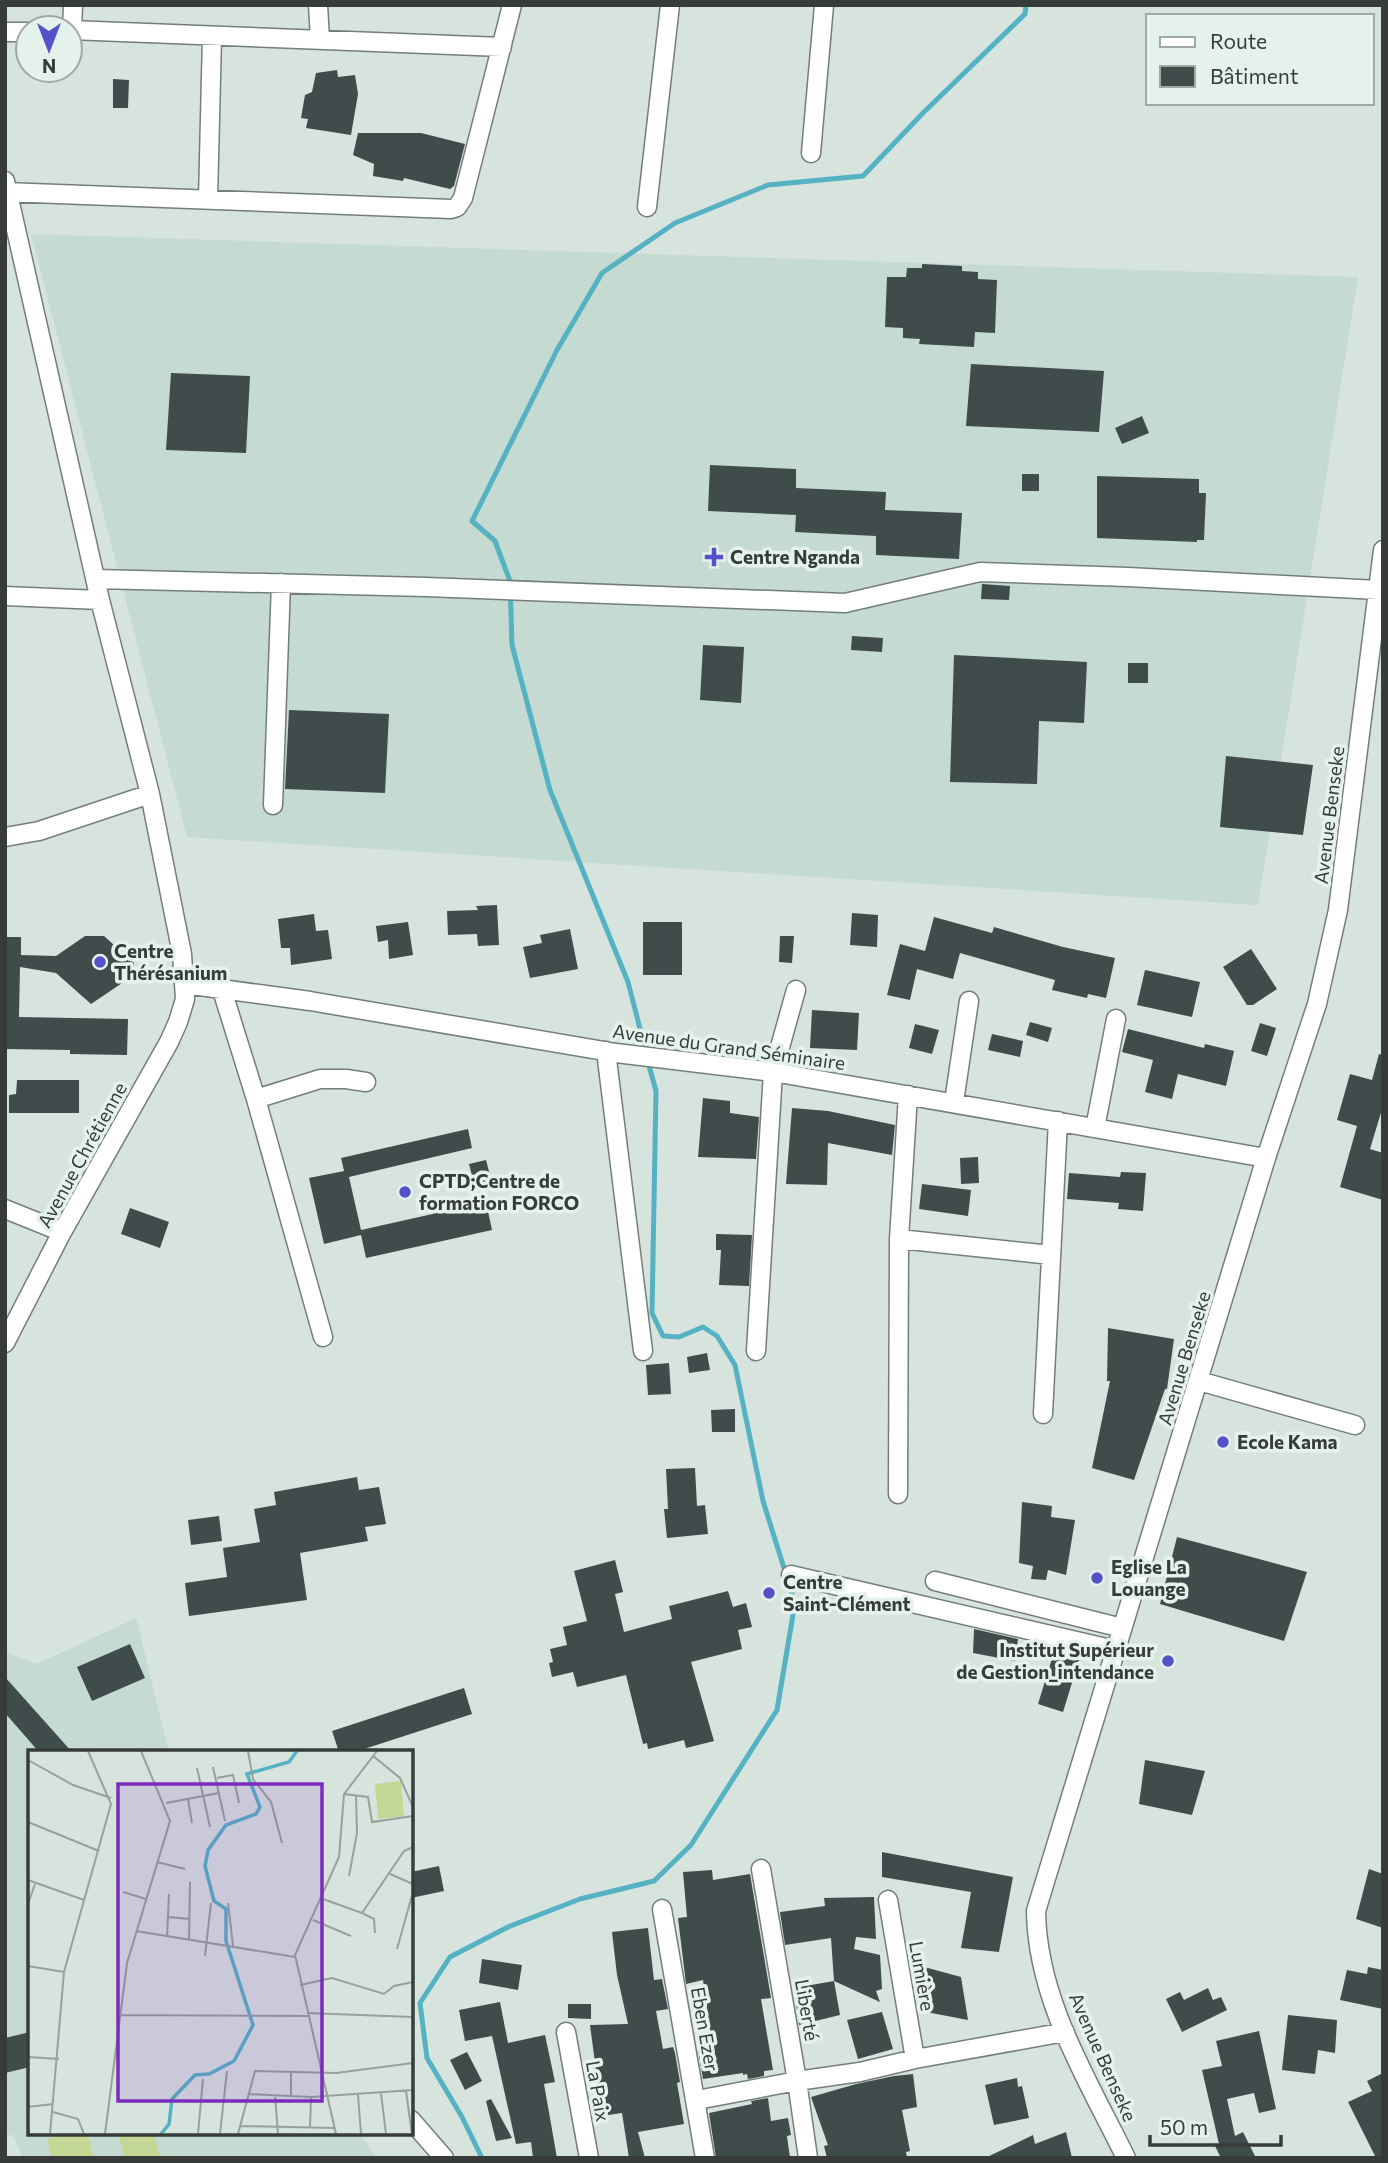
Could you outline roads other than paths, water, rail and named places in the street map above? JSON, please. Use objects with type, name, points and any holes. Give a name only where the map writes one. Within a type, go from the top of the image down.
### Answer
[{"type":"street","points":[[318,5],[320,39]]},
{"type":"street","points":[[6,189],[452,209],[457,207],[463,198],[512,5]]},
{"type":"street","points":[[647,207],[670,5]]},
{"type":"street","points":[[811,153],[824,5]]},
{"type":"street","points":[[84,31],[502,47]]},
{"type":"street","points":[[208,199],[212,37]]},
{"type":"street","name":"Avenue Chrétienne","points":[[5,1343],[62,1232],[169,1042],[185,999],[182,954],[150,794],[100,600],[6,189]]},
{"type":"street","name":"Avenue Benseke","points":[[1126,2158],[1065,2032],[1041,1963],[1036,1911],[1266,1157],[1317,1004],[1333,940],[1383,550]]},
{"type":"street","points":[[96,579],[522,590],[845,603],[964,575],[1004,572],[1378,590]]},
{"type":"street","points":[[273,804],[281,583]]},
{"type":"street","points":[[5,596],[100,600]]},
{"type":"street","points":[[5,837],[39,831],[150,794]]},
{"type":"street","name":"Avenue du Grand Séminaire","points":[[184,984],[310,1001],[611,1052],[773,1072],[1266,1157]]},
{"type":"street","points":[[222,990],[256,1099],[323,1337]]},
{"type":"street","points":[[756,1351],[773,1072],[796,990]]},
{"type":"street","points":[[954,1102],[969,1001]]},
{"type":"street","points":[[1095,1128],[1116,1019]]},
{"type":"street","points":[[611,1052],[643,1351]]},
{"type":"street","points":[[256,1099],[320,1079],[366,1082]]},
{"type":"street","points":[[898,1494],[899,1239],[908,1095]]},
{"type":"street","points":[[1044,1414],[1058,1121]]},
{"type":"street","points":[[5,1209],[62,1232]]},
{"type":"street","points":[[899,1239],[1051,1255]]},
{"type":"street","points":[[1199,1381],[1355,1424]]},
{"type":"street","points":[[791,1575],[1115,1650]]},
{"type":"street","points":[[935,1581],[1122,1628]]},
{"type":"street","name":"Liberté","points":[[761,1869],[808,2158]]},
{"type":"street","name":"Lumière","points":[[888,1900],[915,2059]]},
{"type":"street","name":"Eben Ezer","points":[[662,1909],[705,2158]]},
{"type":"street","name":"La Paix","points":[[566,2032],[589,2158]]},
{"type":"street","points":[[697,2100],[1065,2032]]},
{"type":"street","points":[[413,2122],[444,2158]]},
{"type":"waterway","points":[[646,1052],[628,982],[550,790],[512,645],[510,581],[495,541],[472,521],[557,350],[602,273],[675,223],[768,185],[863,176],[923,113],[1025,14],[1026,5]]},
{"type":"waterway","points":[[482,2158],[462,2117],[427,2058],[420,2003],[450,1957],[508,1927],[580,1899],[654,1881],[691,1845],[777,1710],[795,1603],[763,1501],[735,1365],[717,1336],[703,1327],[679,1337],[663,1336],[652,1313],[656,1091],[648,1062]]},
{"type":"place","name":"Centre Nganda","points":[[714,557]]},
{"type":"place","name":"Centre Thérésanium","points":[[100,962]]},
{"type":"place","name":"CPTD;Centre de formation FORCO","points":[[405,1192]]},
{"type":"place","name":"Ecole Kama","points":[[1223,1442]]},
{"type":"place","name":"Eglise La Louange","points":[[1097,1578]]},
{"type":"place","name":"Centre Saint-Clément","points":[[769,1593]]},
{"type":"place","name":"Institut Supérieur de Gestion_intendance","points":[[1168,1661]]}]
